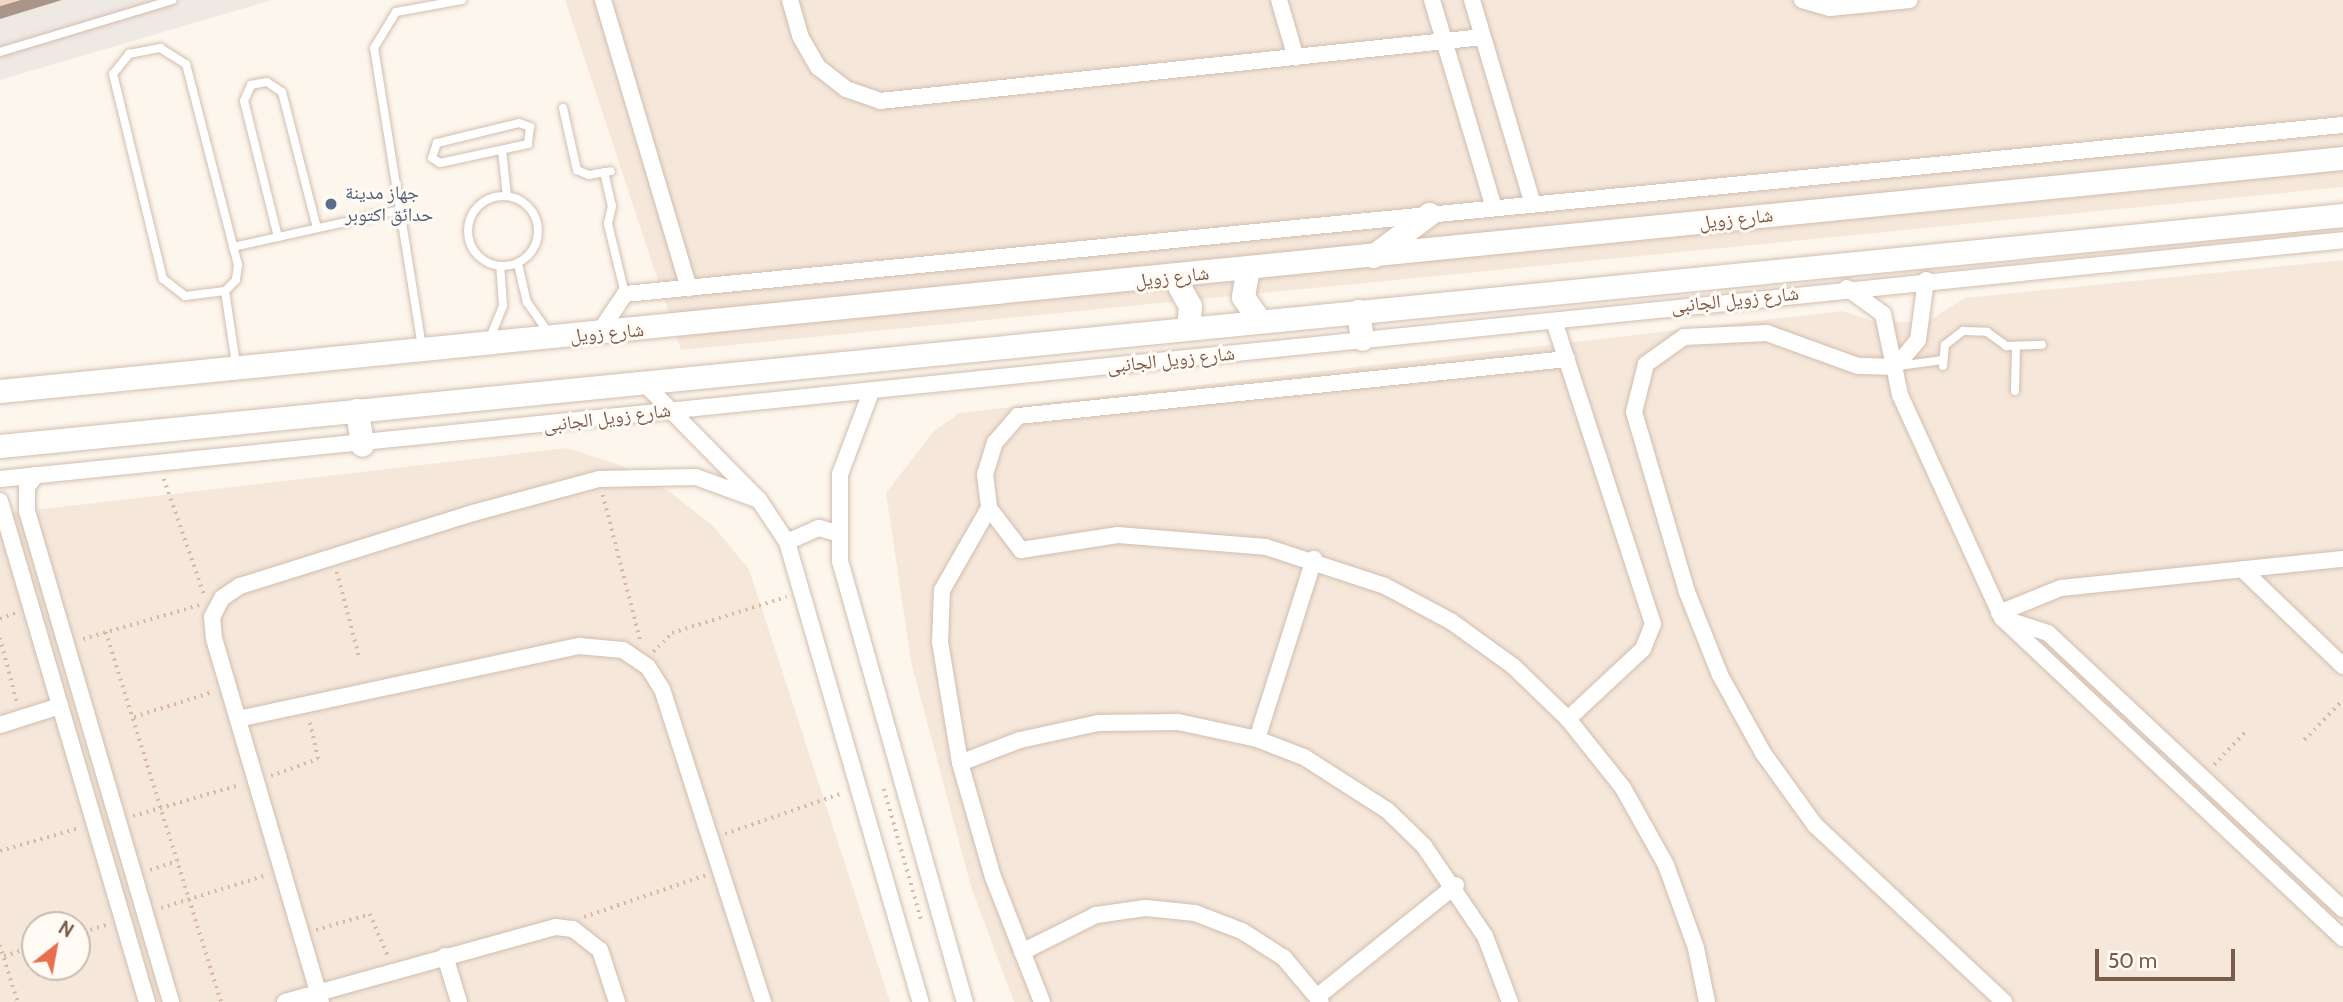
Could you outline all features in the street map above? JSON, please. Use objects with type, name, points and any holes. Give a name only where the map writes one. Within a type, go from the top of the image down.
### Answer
[{"type":"main road","name":"شارع زويل","points":[[0,391],[1174,277],[2343,158]]},
{"type":"main road","points":[[1373,256],[1429,215]]},
{"type":"main road","points":[[0,446],[2343,215]]},
{"type":"main road","points":[[1248,268],[1242,297],[1259,320]]},
{"type":"main road","points":[[1174,277],[1190,306],[1188,328]]},
{"type":"main road","points":[[1358,311],[1363,339]]},
{"type":"main road","points":[[357,410],[362,445]]},
{"type":"street","points":[[603,0],[689,288]]},
{"type":"street","points":[[790,0],[800,36],[818,67],[846,89],[880,101],[1483,37]]},
{"type":"street","points":[[1279,0],[1296,58]]},
{"type":"street","points":[[1432,0],[1494,208]]},
{"type":"street","points":[[1472,0],[1533,204]]},
{"type":"street","points":[[1802,0],[1830,8],[1910,0]]},
{"type":"street","points":[[598,334],[625,294],[2343,125]]},
{"type":"street","name":"شارع زويل الجانبى","points":[[0,480],[362,445],[671,409],[871,392],[1554,321],[1845,288],[2343,240]]},
{"type":"street","points":[[1895,367],[1918,340],[1926,280]]},
{"type":"street","points":[[1845,288],[1874,301],[1883,314],[1911,422],[2001,615],[2343,938]]},
{"type":"street","points":[[1554,321],[1653,624],[1643,649],[1568,719]]},
{"type":"street","points":[[1895,367],[1858,366],[1767,333],[1685,337],[1646,364],[1635,395],[1636,428],[1687,592],[1720,675],[1763,753],[1815,825],[2004,1002]]},
{"type":"street","points":[[1567,359],[1018,416],[995,442],[985,474],[989,508],[1021,550],[1168,535],[1314,559],[1385,586],[1452,622],[1513,666],[1568,719],[1623,788],[1666,865],[1696,948],[1707,1002]]},
{"type":"street","points":[[642,381],[759,500],[788,542],[921,1002]]},
{"type":"street","points":[[871,392],[846,445],[836,533],[901,784],[964,1002]]},
{"type":"street","points":[[36,475],[25,503],[171,1002]]},
{"type":"street","points":[[320,997],[212,628],[216,607],[240,586],[599,479],[696,477],[759,500]]},
{"type":"street","points":[[0,500],[147,1002]]},
{"type":"street","points":[[989,508],[954,561],[938,613],[960,763],[1022,952],[1042,1002]]},
{"type":"street","points":[[788,542],[819,528],[836,533]]},
{"type":"street","points":[[1257,739],[1314,559]]},
{"type":"street","points":[[2001,615],[2060,588],[2343,559]]},
{"type":"street","points":[[2242,569],[2343,666]]},
{"type":"street","points":[[2001,615],[2048,633],[2343,909]]},
{"type":"street","points":[[238,719],[579,646],[609,645],[648,667],[662,690],[763,1002]]},
{"type":"street","points":[[0,725],[60,706]]},
{"type":"street","points":[[960,763],[1020,740],[1098,723],[1178,722],[1257,739],[1304,757],[1388,811],[1456,886],[1485,936],[1510,1002]]},
{"type":"street","points":[[109,876],[134,872]]},
{"type":"street","points":[[1022,952],[1096,915],[1146,908],[1195,913],[1242,930],[1284,958],[1320,999],[1456,886]]},
{"type":"street","points":[[285,1002],[320,997],[393,971],[556,927],[573,929],[600,950],[617,1002]]},
{"type":"street","points":[[445,956],[459,1002]]},
{"type":"lane","points":[[0,52],[172,0]]},
{"type":"lane","points":[[423,351],[376,37],[396,12],[462,0]]},
{"type":"lane","points":[[160,48],[186,64],[239,273],[225,291],[185,296],[163,279],[114,83],[121,59],[160,48]]},
{"type":"lane","points":[[278,237],[244,101],[251,85],[267,82],[282,92],[317,228]]},
{"type":"lane","points":[[563,108],[577,170],[608,171],[612,206],[608,224],[625,294]]},
{"type":"lane","points":[[519,123],[530,127],[531,142],[502,150],[440,163],[430,151],[436,144],[519,123]]},
{"type":"lane","points":[[502,150],[507,196]]},
{"type":"lane","points":[[507,196],[530,209],[538,226],[532,252],[518,264],[500,267],[476,254],[468,228],[481,204],[507,196]]},
{"type":"lane","points":[[233,247],[400,210]]},
{"type":"lane","points":[[518,264],[527,302],[552,338]]},
{"type":"lane","points":[[487,344],[503,306],[500,267]]},
{"type":"lane","points":[[225,291],[236,369]]},
{"type":"lane","points":[[1895,367],[1943,363],[1947,341],[1963,331],[1987,331],[2000,344],[2042,345]]},
{"type":"lane","points":[[2015,346],[2015,391]]},
{"type":"path","points":[[160,463],[195,580],[216,607]]},
{"type":"path","points":[[599,479],[648,667]]},
{"type":"path","points":[[333,557],[359,656]]},
{"type":"path","points":[[648,667],[672,633],[804,592]]},
{"type":"path","points":[[66,643],[191,607],[216,607]]},
{"type":"path","points":[[106,632],[221,1002]]},
{"type":"path","points":[[0,638],[21,718]]},
{"type":"path","points":[[133,718],[228,687]]},
{"type":"path","points":[[2304,740],[2343,700]]},
{"type":"path","points":[[2203,777],[2246,731]]},
{"type":"path","points":[[711,839],[860,792],[901,784]]},
{"type":"path","points":[[0,851],[94,823]]},
{"type":"path","points":[[134,872],[178,861]]},
{"type":"path","points":[[556,927],[722,869]]},
{"type":"path","points":[[145,913],[282,871]]},
{"type":"path","points":[[301,934],[370,914],[393,971]]},
{"type":"path","points":[[91,930],[123,920]]},
{"type":"path","points":[[0,945],[18,1002]]},
{"type":"path","points":[[4,956],[21,951]]},
{"type":"shaded area","points":[[0,0],[272,0],[0,80]]},
{"type":"shaded area","points":[[565,0],[2343,0],[2343,187],[681,350]]},
{"type":"shaded area","points":[[2343,260],[2343,1002],[1014,1002],[971,887],[911,662],[886,493],[933,432],[959,413],[1842,311],[1879,323],[1928,321],[1965,298]]},
{"type":"shaded area","points":[[567,448],[620,465],[670,492],[713,526],[749,569],[890,1002],[0,1002],[0,514]]},
{"type":"building","points":[[0,0],[20,0],[0,6]]},
{"type":"place","name":"جهاز مدينة حدائق اكتوبر","points":[[331,204]]}]
